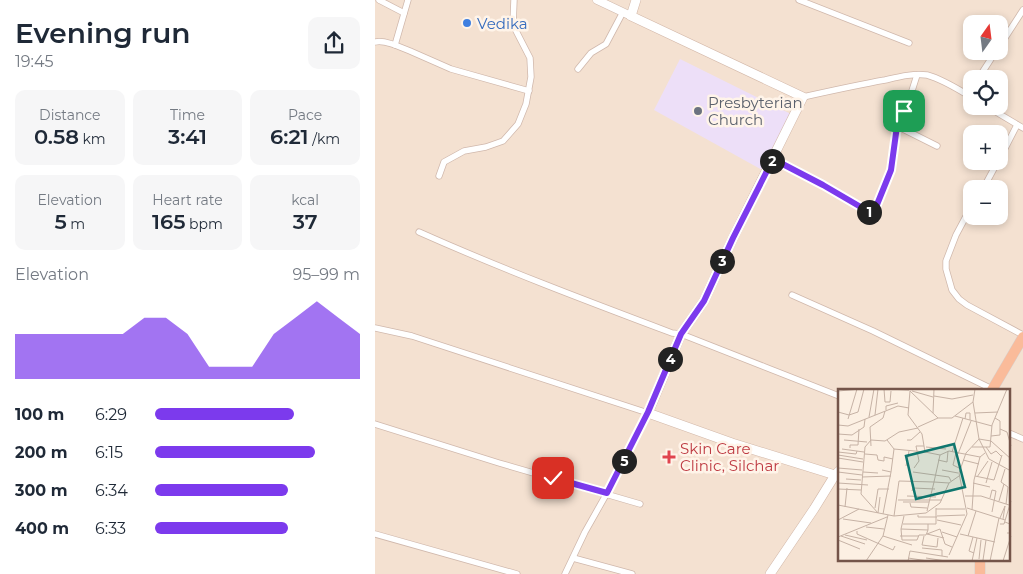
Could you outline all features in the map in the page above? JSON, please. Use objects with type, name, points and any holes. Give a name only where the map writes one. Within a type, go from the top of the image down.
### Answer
[{"type":"highway","points":[[993,389],[1023,336]]},
{"type":"main road","points":[[636,0],[627,14],[803,98],[733,238],[704,301],[681,334],[648,412],[733,443],[837,473],[770,574]]},
{"type":"street","points":[[379,0],[404,12]]},
{"type":"street","points":[[395,45],[408,0]]},
{"type":"street","points":[[439,176],[444,162],[464,152],[503,141],[519,124],[526,104],[531,77],[530,58],[513,24],[514,0]]},
{"type":"street","points":[[579,69],[591,53],[606,44],[627,14],[597,0]]},
{"type":"street","points":[[799,0],[909,43]]},
{"type":"street","points":[[1008,33],[1023,10]]},
{"type":"street","points":[[375,42],[383,41],[451,69],[529,91]]},
{"type":"street","points":[[773,159],[871,213],[874,212],[891,170],[897,126],[909,100],[917,75]]},
{"type":"street","points":[[803,98],[839,89],[917,75],[933,77],[963,93]]},
{"type":"street","points":[[1001,115],[1023,128]]},
{"type":"street","points":[[1008,142],[1017,125]]},
{"type":"street","points":[[897,126],[937,146]]},
{"type":"street","points":[[963,222],[946,261],[946,269],[952,290],[967,305],[1023,336]]},
{"type":"street","points":[[419,232],[472,256],[573,296],[672,333],[681,334],[838,396]]},
{"type":"street","points":[[792,295],[873,331],[990,389]]},
{"type":"street","points":[[375,328],[412,336],[648,412],[565,574]]},
{"type":"street","points":[[375,424],[640,504]]},
{"type":"street","points":[[1011,434],[1023,439]]},
{"type":"street","points":[[375,534],[517,574]]},
{"type":"street","points":[[573,558],[632,574]]},
{"type":"shaded area","points":[[375,0],[1023,0],[1023,574],[375,574]]},
{"type":"shaded area","points":[[680,59],[797,117],[764,171],[654,110]]},
{"type":"place","name":"Vedika","points":[[467,23]]},
{"type":"place","name":"Presbyterian Church","points":[[698,111]]},
{"type":"place","name":"Skin Care Clinic, Silchar","points":[[669,457]]},
{"type":"route","points":[[553,478],[607,493],[648,412],[681,334],[704,301],[773,159],[871,213],[874,212],[891,170],[897,126],[904,111]]}]
